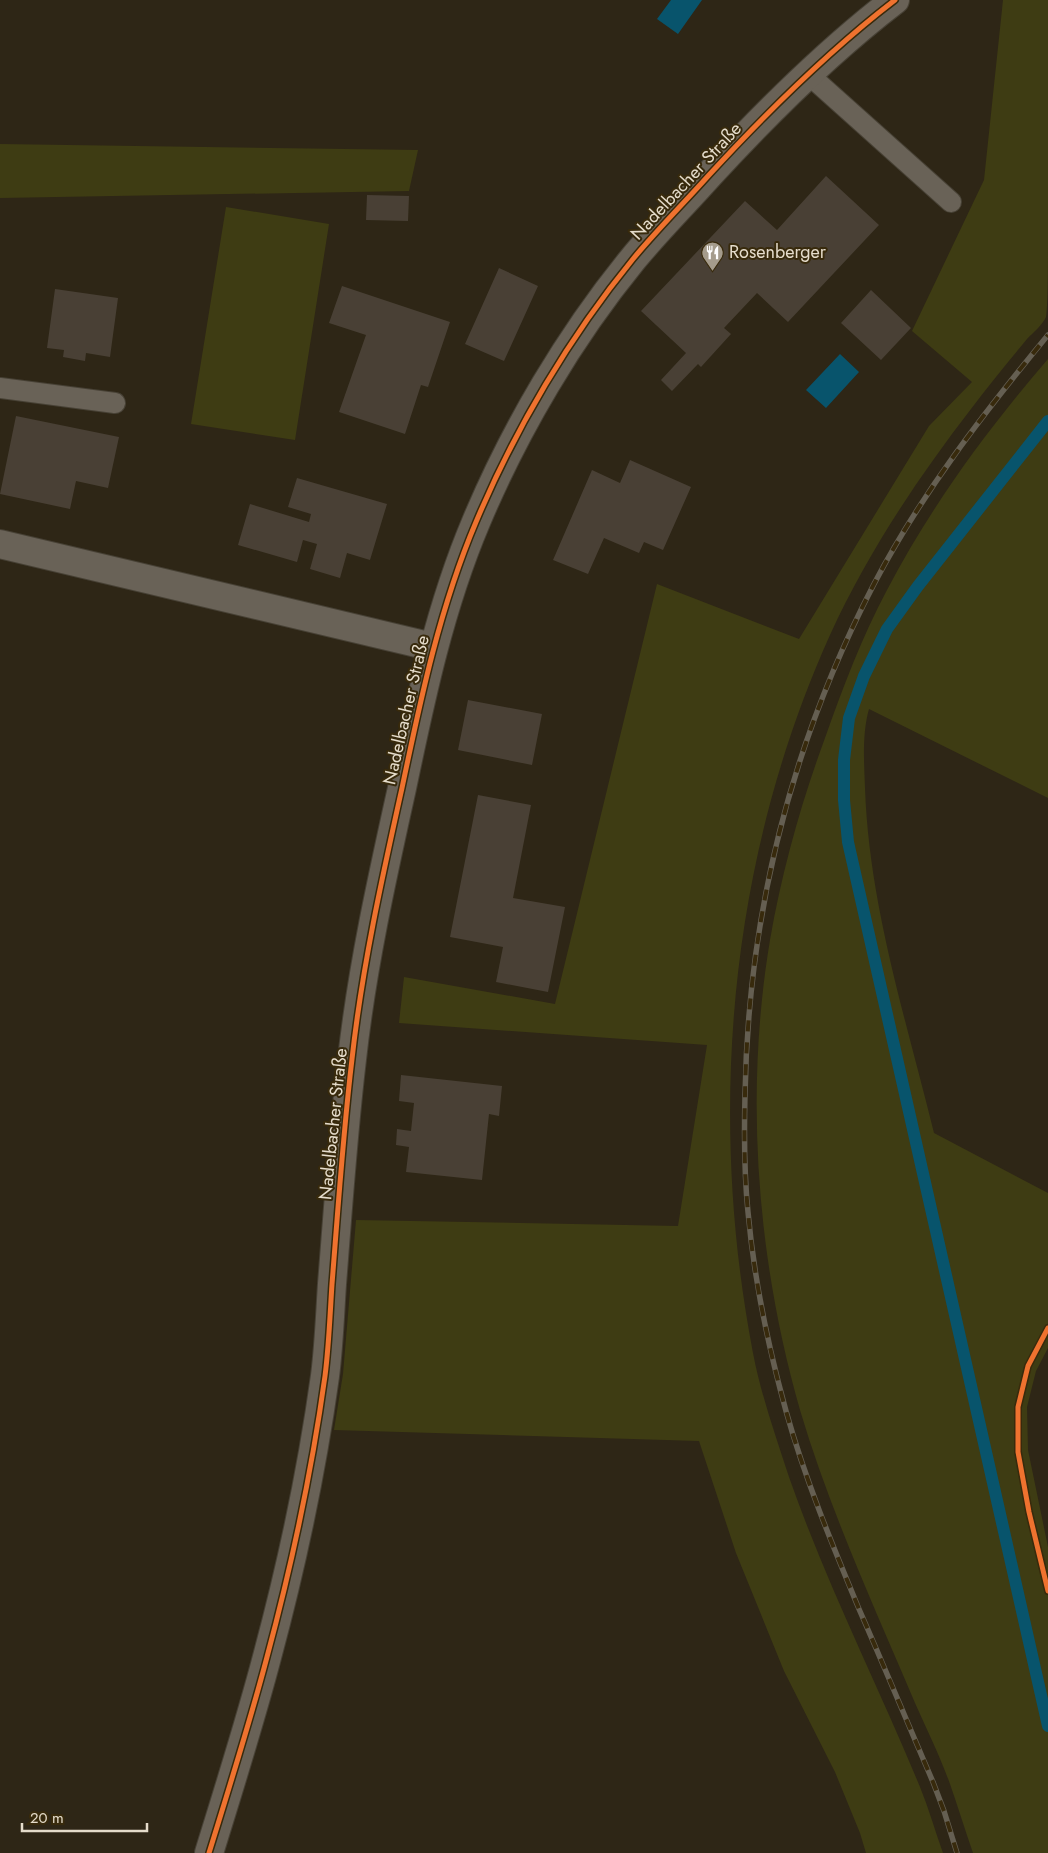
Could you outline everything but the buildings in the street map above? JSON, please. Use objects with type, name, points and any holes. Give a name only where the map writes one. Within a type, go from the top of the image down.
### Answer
[{"type":"street","name":"Nadelbacher Straße","points":[[209,1853],[266,1659],[299,1523],[312,1460],[325,1371],[352,1054],[365,968],[378,895],[433,647],[474,526],[528,418],[565,353],[635,256],[733,149],[808,74],[869,20],[895,0]]},
{"type":"street","points":[[0,544],[433,647]]},
{"type":"lane","points":[[808,74],[951,202]]},
{"type":"lane","points":[[0,388],[115,403]]},
{"type":"shaded area","points":[[1003,0],[1048,0],[1048,294],[1046,317],[978,400],[931,462],[894,518],[860,575],[830,635],[796,720],[769,808],[749,897],[736,988],[731,1079],[731,1171],[739,1262],[756,1369],[764,1400],[803,1516],[835,1594],[904,1748],[943,1853],[866,1853],[860,1833],[835,1772],[784,1671],[736,1553],[699,1441],[334,1430],[343,1374],[356,1220],[678,1226],[707,1045],[399,1023],[404,977],[555,1004],[657,584],[799,639],[929,426],[972,382],[912,331],[984,180]]},
{"type":"shaded area","points":[[0,144],[418,150],[409,191],[0,198]]},
{"type":"shaded area","points":[[226,207],[329,224],[295,440],[191,424]]},
{"type":"shaded area","points":[[1048,359],[1048,798],[869,709],[864,738],[868,832],[881,919],[890,962],[934,1133],[1048,1193],[1048,1348],[1036,1371],[1027,1407],[1028,1450],[1048,1547],[1048,1853],[973,1853],[942,1763],[853,1558],[825,1485],[800,1410],[785,1353],[765,1236],[759,1177],[758,1058],[762,999],[770,940],[786,863],[816,763],[853,662],[887,590],[922,528],[982,441]]},
{"type":"water","points":[[671,0],[702,0],[678,34],[657,19]]},
{"type":"water","points":[[840,354],[859,372],[826,408],[806,390]]},
{"type":"waterway","points":[[1048,421],[918,586],[887,629],[864,676],[849,718],[844,760],[844,800],[848,842],[1048,1726]]},
{"type":"railway","points":[[957,1853],[933,1782],[859,1609],[820,1511],[793,1436],[779,1387],[758,1287],[747,1197],[744,1124],[748,1028],[765,896],[779,832],[819,706],[845,645],[874,584],[912,518],[954,455],[1048,335]]},
{"type":"cycle path","points":[[209,1853],[267,1657],[285,1587],[308,1482],[326,1364],[346,1115],[361,991],[380,889],[424,686],[463,554],[491,487],[526,418],[587,320],[633,259],[775,106],[845,40],[895,0]]},
{"type":"cycle path","points":[[1048,1328],[1028,1366],[1018,1407],[1018,1452],[1029,1512],[1048,1591]]},
{"type":"place","name":"Rosenberger","points":[[713,271]]}]
